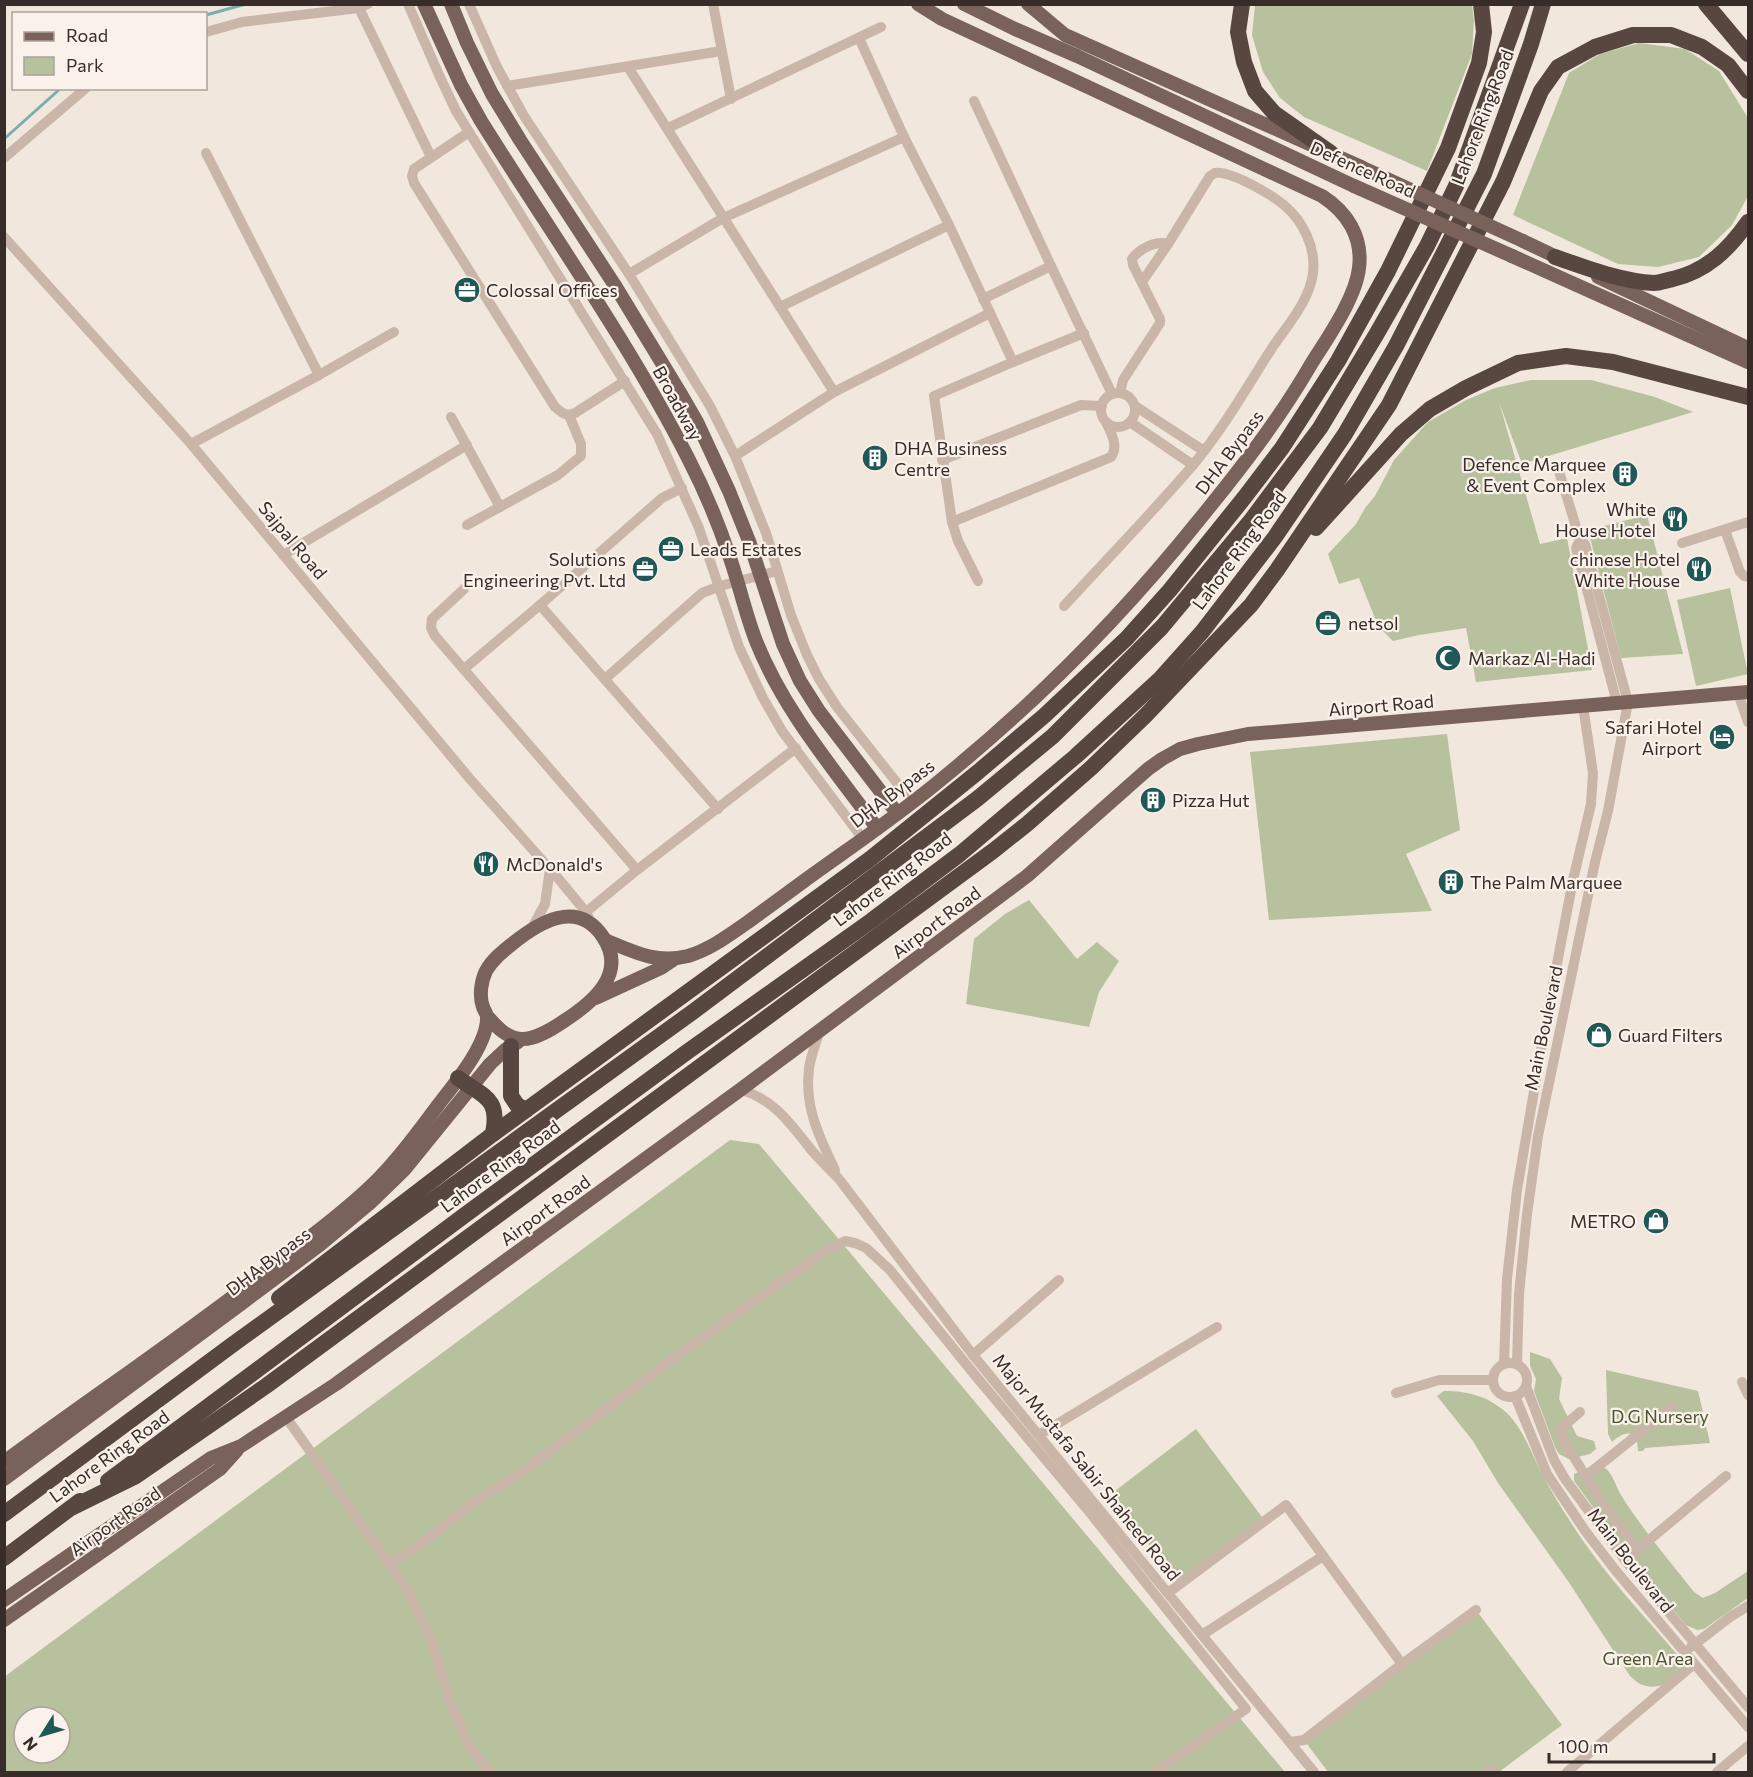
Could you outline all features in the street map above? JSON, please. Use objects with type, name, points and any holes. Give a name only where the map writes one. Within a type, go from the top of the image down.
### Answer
[{"type":"highway","points":[[1242,4],[1238,32],[1244,62],[1255,91],[1274,113],[1332,153]]},
{"type":"highway","points":[[232,1346],[252,1319],[493,1134],[870,859],[1044,716],[1119,646],[1170,590],[1282,448],[1338,361],[1388,271],[1448,148],[1479,63],[1484,32],[1481,4]]},
{"type":"highway","name":"Lahore Ring Road","points":[[4,1514],[703,1004],[977,799],[1053,736],[1162,627],[1252,519],[1320,428],[1376,335],[1426,246],[1456,186],[1522,4]]},
{"type":"highway","name":"Lahore Ring Road","points":[[4,1558],[469,1212],[960,854],[1076,756],[1159,680],[1202,632],[1275,537],[1345,434],[1396,346],[1484,174],[1532,44],[1543,4]]},
{"type":"highway","points":[[1706,4],[1749,54]]},
{"type":"highway","points":[[73,1507],[136,1476],[266,1386],[993,851],[1027,824],[1145,716],[1251,605],[1389,405],[1503,182],[1541,91],[1558,67],[1595,47],[1633,35],[1671,35],[1702,47],[1728,65],[1749,91]]},
{"type":"highway","points":[[1555,257],[1626,279],[1657,283],[1688,276],[1714,261],[1734,242],[1749,222]]},
{"type":"highway","points":[[1277,570],[1401,434],[1430,409],[1466,388],[1518,363],[1566,356],[1613,362],[1749,397]]},
{"type":"highway","points":[[517,1043],[511,1096],[517,1105],[526,1110]]},
{"type":"highway","points":[[464,1082],[491,1101],[495,1110],[493,1134]]},
{"type":"main road","name":"Broadway","points":[[424,4],[457,77],[481,121],[631,357],[665,415],[700,484],[729,554],[756,642],[782,695],[801,725],[877,828]]},
{"type":"main road","name":"Broadway","points":[[450,4],[466,43],[492,94],[614,284],[682,396],[719,467],[749,541],[783,644],[800,681],[819,711],[897,813]]},
{"type":"main road","name":"DHA Bypass","points":[[675,958],[698,953],[714,945],[912,802],[943,778],[1080,656],[1168,558],[1245,463],[1291,398],[1334,326],[1357,280],[1360,260],[1352,227],[1344,215],[1322,196],[942,19],[918,4]]},
{"type":"main road","name":"Defence Road","points":[[964,4],[1354,186],[1749,362]]},
{"type":"main road","name":"Defence Road","points":[[1028,4],[1065,34],[1332,153],[1749,348]]},
{"type":"main road","name":"Airport Road","points":[[4,1599],[211,1458],[241,1446],[336,1384],[819,1032],[1027,876],[1149,769],[1180,749],[1248,734],[1744,692]]},
{"type":"main road","points":[[578,918],[592,926],[605,940],[648,957],[675,958],[661,968],[594,999],[557,1026],[517,1043],[515,1038],[502,1032],[487,1016],[481,999],[486,972],[500,955],[532,929],[550,919],[578,918]]},
{"type":"main road","points":[[594,999],[605,986],[609,973],[610,957],[605,940]]},
{"type":"main road","points":[[4,1462],[218,1308],[361,1195],[464,1082],[479,1045],[487,1016]]},
{"type":"main road","name":"DHA Bypass","points":[[4,1479],[312,1250],[387,1188],[404,1170],[464,1082],[517,1043]]},
{"type":"main road","name":"Airport Road","points":[[4,1620],[220,1469],[241,1446]]},
{"type":"street","points":[[408,4],[443,84],[469,132],[657,434],[706,547],[739,647],[782,732],[863,838]]},
{"type":"street","points":[[469,4],[507,86],[524,116],[630,274],[710,406],[735,456],[766,533],[802,644],[824,688],[912,802]]},
{"type":"street","points":[[714,5],[731,99]]},
{"type":"street","points":[[207,32],[242,22],[364,6],[431,157]]},
{"type":"street","points":[[668,128],[881,27]]},
{"type":"street","points":[[858,38],[1013,362]]},
{"type":"street","points":[[507,86],[721,51]]},
{"type":"street","points":[[628,67],[834,392]]},
{"type":"street","points":[[4,158],[84,90]]},
{"type":"street","points":[[974,101],[1051,266],[1116,394]]},
{"type":"street","points":[[469,132],[414,169],[412,176],[414,183],[555,407],[569,415],[625,381]]},
{"type":"street","points":[[630,274],[723,218],[904,137]]},
{"type":"street","points":[[206,153],[320,375]]},
{"type":"street","points":[[1064,606],[1204,451],[1304,300],[1313,274],[1313,262],[1305,229],[1289,209],[1276,198],[1255,186],[1219,172],[1210,176],[1142,282]]},
{"type":"street","points":[[780,307],[949,225]]},
{"type":"street","name":"Sajpal Road","points":[[4,237],[192,444],[470,779],[586,912],[592,926]]},
{"type":"street","points":[[1116,394],[1160,323],[1132,259],[1135,254],[1155,243],[1168,244]]},
{"type":"street","points":[[983,299],[1051,266]]},
{"type":"street","points":[[735,456],[834,392],[990,313]]},
{"type":"street","points":[[192,444],[394,332]]},
{"type":"street","points":[[978,581],[958,541],[952,522],[934,396],[1084,333]]},
{"type":"street","points":[[952,522],[1111,457],[1115,452],[1115,444],[1101,412],[1102,406],[1105,399],[1116,394],[1126,395],[1134,406],[1134,417],[1122,427],[1114,427],[1106,422]]},
{"type":"street","points":[[942,460],[1081,405],[1102,406]]},
{"type":"street","points":[[1134,406],[1204,451]]},
{"type":"street","points":[[467,525],[558,475],[581,456],[581,444],[569,415]]},
{"type":"street","points":[[451,417],[500,507]]},
{"type":"street","points":[[1130,422],[1193,465]]},
{"type":"street","points":[[283,555],[467,445]]},
{"type":"street","points":[[1559,471],[1580,540],[1576,548],[1623,703]]},
{"type":"street","points":[[464,669],[662,498],[682,488]]},
{"type":"street","points":[[1682,543],[1749,522]]},
{"type":"street","points":[[1725,530],[1740,572],[1749,577]]},
{"type":"street","points":[[605,679],[702,593],[777,571]]},
{"type":"street","points":[[464,589],[432,619],[431,627],[435,636],[637,870]]},
{"type":"street","points":[[540,605],[718,809]]},
{"type":"street","points":[[1744,692],[1749,722]]},
{"type":"street","name":"Main Boulevard","points":[[1517,1364],[1519,1294],[1538,1136],[1595,862],[1608,811],[1623,703]]},
{"type":"street","name":"Main Boulevard","points":[[1504,1364],[1507,1279],[1517,1190],[1549,1004],[1573,880],[1591,804],[1593,772],[1583,706]]},
{"type":"street","points":[[586,912],[796,748]]},
{"type":"street","points":[[532,929],[545,904],[550,869]]},
{"type":"street","points":[[819,1032],[809,1068],[810,1108],[817,1132],[839,1179]]},
{"type":"street","points":[[740,1090],[757,1095],[776,1109],[839,1179]]},
{"type":"street","name":"Major Mustafa Sabir Shaheed Road","points":[[839,1179],[973,1355],[1314,1773]]},
{"type":"street","points":[[389,1564],[417,1547],[473,1503],[522,1473],[678,1355],[819,1255],[845,1241],[855,1243],[866,1248],[890,1270],[1087,1509],[1246,1709],[1155,1773]]},
{"type":"street","points":[[973,1355],[1059,1280]]},
{"type":"street","points":[[1039,1435],[1217,1328]]},
{"type":"street","points":[[1504,1364],[1517,1364],[1526,1374],[1526,1386],[1515,1396],[1509,1397],[1496,1390],[1493,1380],[1496,1370],[1504,1364]]},
{"type":"street","points":[[1396,1393],[1439,1380],[1493,1380]]},
{"type":"street","points":[[1742,1382],[1749,1395]]},
{"type":"street","name":"Main Boulevard","points":[[1526,1386],[1559,1469],[1601,1530],[1749,1707]]},
{"type":"street","name":"Main Boulevard","points":[[1515,1396],[1547,1474],[1586,1532],[1749,1727]]},
{"type":"street","points":[[1586,1476],[1672,1407]]},
{"type":"street","points":[[1580,1412],[1560,1429],[1564,1441],[1604,1506],[1638,1550]]},
{"type":"street","points":[[286,1417],[407,1590],[431,1639],[450,1702],[470,1748],[490,1773]]},
{"type":"street","points":[[1547,1474],[1576,1461]]},
{"type":"street","points":[[1625,1560],[1726,1476]]},
{"type":"street","points":[[4,1507],[22,1500]]},
{"type":"street","points":[[1168,1593],[1286,1505],[1402,1664]]},
{"type":"street","points":[[1202,1635],[1323,1556]]},
{"type":"street","points":[[1684,1652],[1730,1617],[1749,1606]]},
{"type":"street","points":[[1290,1742],[1304,1740],[1476,1610]]},
{"type":"street","points":[[1567,1773],[1694,1664]]},
{"type":"street","points":[[1717,1773],[1749,1746]]},
{"type":"green space","points":[[1255,5],[1472,5],[1474,21],[1472,54],[1427,171],[1304,117],[1280,98],[1263,72],[1252,35]]},
{"type":"green space","points":[[1639,43],[1685,49],[1719,71],[1748,118],[1748,196],[1732,225],[1699,257],[1658,267],[1618,264],[1513,215],[1569,73],[1600,54]]},
{"type":"green space","points":[[1531,380],[1591,380],[1655,397],[1693,412],[1522,464],[1499,402],[1540,544],[1567,538],[1592,670],[1476,682],[1466,628],[1393,641],[1378,626],[1359,578],[1339,584],[1328,554],[1356,524],[1375,496],[1394,460],[1428,422],[1466,400],[1495,388]]},
{"type":"green space","points":[[1647,515],[1683,654],[1621,658],[1588,530]]},
{"type":"green space","points":[[1730,588],[1748,674],[1696,686],[1677,600]]},
{"type":"green space","points":[[1447,734],[1460,830],[1406,854],[1432,911],[1269,920],[1250,752]]},
{"type":"green space","points":[[1029,900],[1077,959],[1097,942],[1119,961],[1099,992],[1089,1027],[966,1004],[974,939],[1005,914]]},
{"type":"green space","points":[[730,1140],[759,1144],[1285,1772],[5,1772],[4,1677]]},
{"type":"green space","points":[[1530,1352],[1550,1359],[1562,1378],[1559,1399],[1577,1436],[1594,1441],[1596,1449],[1590,1454],[1569,1459],[1559,1454],[1534,1391],[1536,1379],[1530,1366]]},
{"type":"green space","name":"D.G Nursery","points":[[1606,1370],[1698,1391],[1710,1443],[1645,1448],[1643,1451],[1638,1451],[1633,1435],[1622,1435],[1612,1442],[1608,1434]]},
{"type":"green space","name":"Green Area","points":[[1444,1391],[1469,1393],[1493,1402],[1513,1419],[1577,1532],[1627,1597],[1682,1660],[1684,1665],[1682,1670],[1673,1680],[1655,1687],[1639,1684],[1630,1676],[1568,1581],[1498,1483],[1473,1441],[1437,1396]]},
{"type":"green space","points":[[1196,1429],[1265,1521],[1180,1586],[1111,1494]]},
{"type":"green space","points":[[1601,1465],[1611,1474],[1621,1495],[1638,1520],[1694,1592],[1703,1598],[1715,1593],[1748,1571],[1748,1598],[1704,1629],[1697,1630],[1686,1625],[1620,1544],[1574,1481],[1574,1474],[1592,1466]]},
{"type":"green space","points":[[1476,1610],[1562,1725],[1499,1772],[1328,1772],[1304,1740]]},
{"type":"waterway","points":[[207,15],[246,4]]},
{"type":"waterway","points":[[4,139],[59,90]]},
{"type":"place","name":"Colossal Offices","points":[[467,290]]},
{"type":"place","name":"DHA Business Centre","points":[[875,458]]},
{"type":"place","name":"Defence Marquee & Event Complex","points":[[1625,474]]},
{"type":"place","name":"White House Hotel","points":[[1675,519]]},
{"type":"place","name":"Leads Estates","points":[[671,549]]},
{"type":"place","name":"Solutions Engineering Pvt. Ltd","points":[[645,569]]},
{"type":"place","name":"chinese Hotel White House","points":[[1699,569]]},
{"type":"place","name":"netsol","points":[[1328,623]]},
{"type":"place","name":"Markaz Al-Hadi","points":[[1448,658]]},
{"type":"place","name":"Safari Hotel Airport","points":[[1722,737]]},
{"type":"place","name":"Pizza Hut","points":[[1153,800]]},
{"type":"place","name":"McDonald's","points":[[486,864]]},
{"type":"place","name":"The Palm Marquee","points":[[1451,882]]},
{"type":"place","name":"Guard Filters","points":[[1599,1035]]},
{"type":"place","name":"METRO","points":[[1656,1221]]}]
